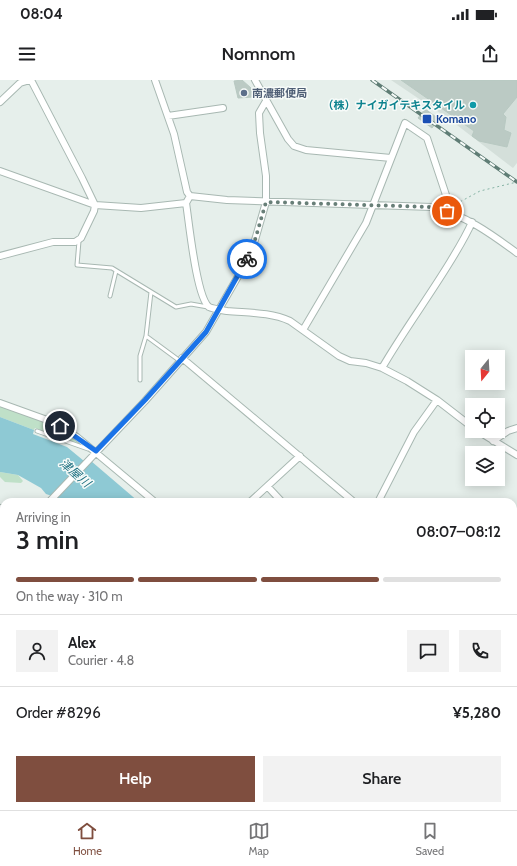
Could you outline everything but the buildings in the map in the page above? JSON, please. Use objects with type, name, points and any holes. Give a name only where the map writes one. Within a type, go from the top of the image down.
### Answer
[{"type":"street","points":[[0,102],[20,84],[30,80],[94,205],[94,211],[79,240],[75,242],[53,242],[0,256]]},
{"type":"street","points":[[155,80],[174,134],[187,192],[190,196],[197,198],[266,202],[432,207],[448,209],[472,222],[517,253]]},
{"type":"street","points":[[255,80],[288,140],[294,146],[306,150],[391,158]]},
{"type":"street","points":[[53,498],[145,400],[206,332],[220,309],[253,245],[266,202],[266,176],[260,133],[259,113],[266,101]]},
{"type":"street","points":[[168,116],[223,108]]},
{"type":"street","points":[[303,330],[366,223],[374,206],[405,123],[428,138],[448,209]]},
{"type":"street","points":[[0,171],[94,205],[141,208],[186,203]]},
{"type":"street","points":[[190,196],[186,203],[193,260],[205,301],[210,307],[281,316],[339,356],[350,361],[366,363],[382,368],[407,381],[437,400],[465,422]]},
{"type":"street","points":[[382,368],[399,338],[436,285],[468,234],[472,222]]},
{"type":"street","points":[[181,360],[300,456],[349,498]]},
{"type":"street","points":[[380,498],[414,432],[437,400]]},
{"type":"street","points":[[0,403],[50,421],[77,437],[96,451],[150,498]]},
{"type":"street","points":[[493,441],[508,430],[517,428]]},
{"type":"street","points":[[488,438],[517,455]]},
{"type":"street","points":[[254,498],[300,456]]},
{"type":"street","points":[[268,486],[278,498]]},
{"type":"lane","points":[[79,240],[77,264],[112,268],[176,307],[191,304],[210,307]]},
{"type":"lane","points":[[110,296],[116,271]]},
{"type":"lane","points":[[140,380],[140,356],[146,336],[151,292]]},
{"type":"lane","points":[[146,336],[181,360]]},
{"type":"lane","points":[[37,431],[96,451]]},
{"type":"path","points":[[448,209],[480,191],[517,182]]},
{"type":"shaded area","name":"（株）ナイガイテキスタイル","points":[[391,80],[517,80],[517,163],[513,168],[449,119]]},
{"type":"green space","points":[[0,405],[55,426],[75,438],[84,446],[0,417]]},
{"type":"green space","points":[[0,472],[18,475],[23,481],[21,483],[5,482],[0,477]]},
{"type":"water","name":"津屋川","points":[[0,417],[34,430],[33,434],[67,447],[84,461],[91,461],[134,498],[53,498],[52,496],[46,494],[41,488],[18,475],[0,472]]},
{"type":"railway","points":[[372,80],[517,182]]},
{"type":"way so far","points":[[247,259],[255,240],[266,202],[432,207],[447,211]]},
{"type":"place","name":"南濃郵便局","points":[[244,93]]},
{"type":"place","name":"（株）ナイガイテキスタイル","points":[[473,105]]},
{"type":"place","name":"Komano","points":[[427,119]]},
{"type":"route","points":[[60,426],[96,451],[145,400],[206,332],[247,259]]}]
